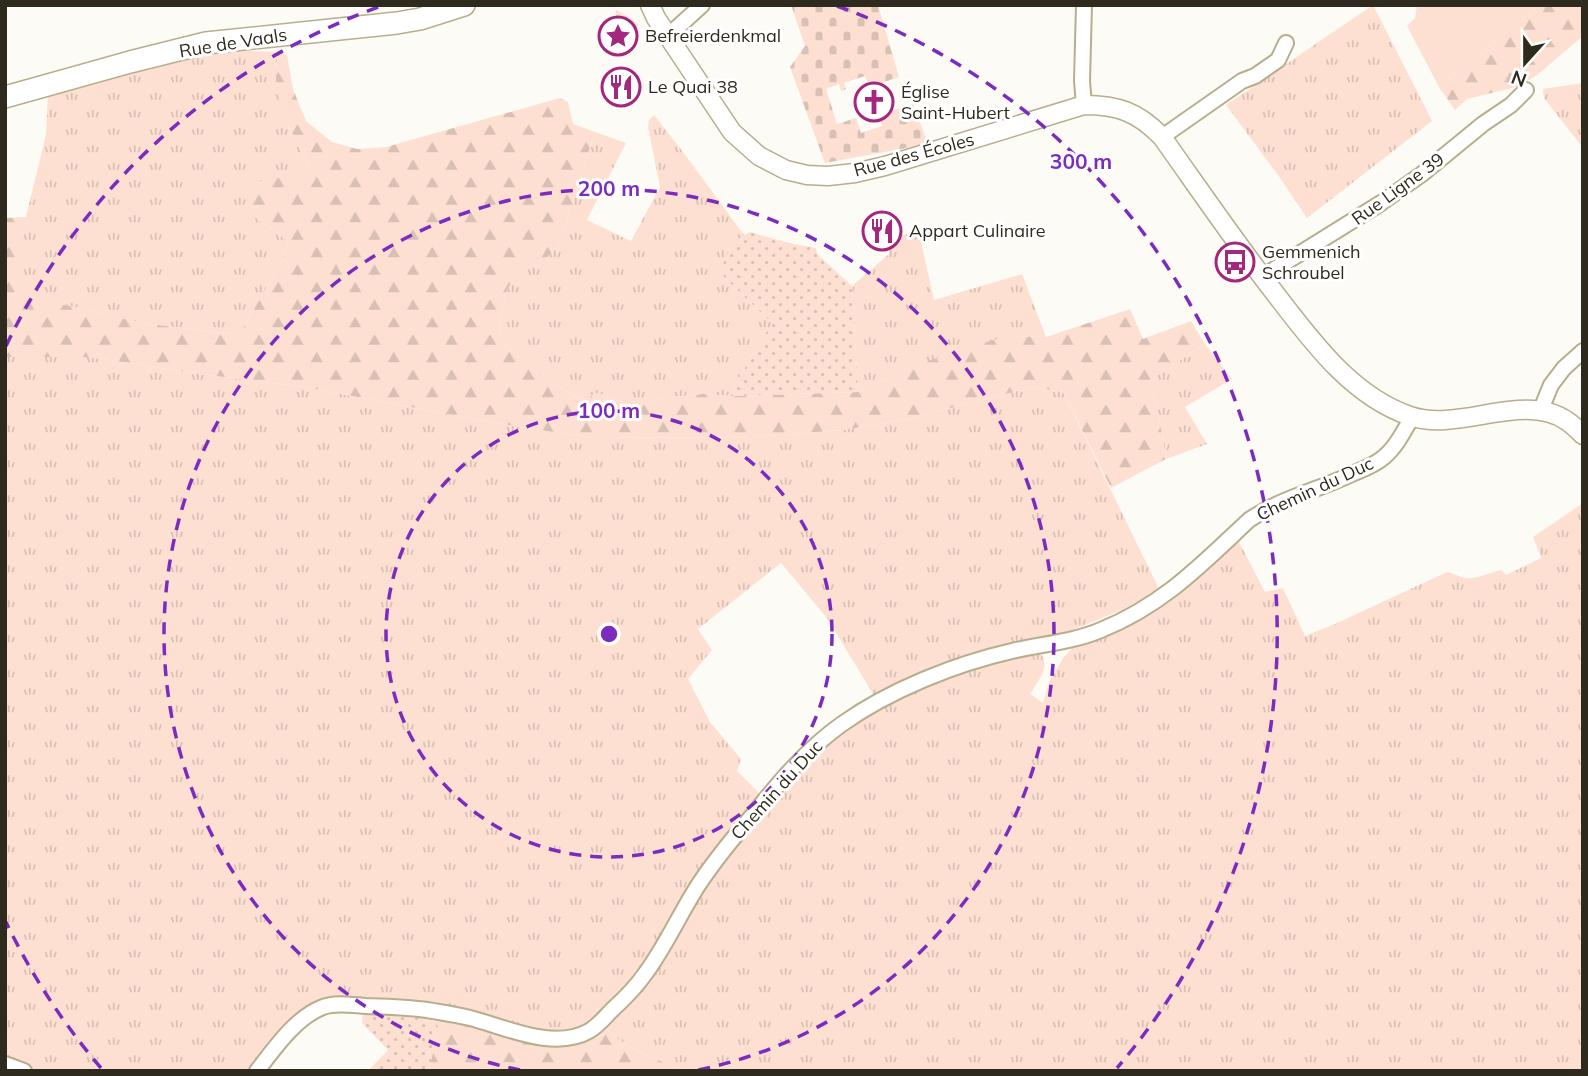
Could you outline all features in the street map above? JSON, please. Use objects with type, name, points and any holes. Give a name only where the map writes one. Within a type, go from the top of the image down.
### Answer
[{"type":"main road","name":"Rue de Vaals","points":[[5,97],[206,43],[397,23],[420,19],[464,5]]},
{"type":"street","name":"Rue des Écoles","points":[[650,5],[732,132],[759,156],[786,170],[807,175],[855,173],[885,166],[1084,105],[1105,105],[1136,115],[1162,137],[1237,244],[1308,335],[1337,367],[1366,392],[1387,406],[1412,417],[1445,421],[1521,410],[1554,414],[1583,435]]},
{"type":"street","points":[[668,36],[702,5]]},
{"type":"street","points":[[1084,5],[1084,105]]},
{"type":"street","points":[[1162,137],[1242,81],[1278,61],[1286,43]]},
{"type":"street","name":"Rue Ligne 39","points":[[1262,277],[1342,229],[1401,189],[1511,105],[1526,90]]},
{"type":"street","points":[[1540,412],[1551,385],[1564,368],[1583,351]]},
{"type":"street","name":"Chemin du Duc","points":[[257,1071],[296,1025],[324,1006],[343,1004],[429,1010],[470,1018],[515,1032],[548,1037],[568,1037],[590,1031],[644,976],[698,885],[735,835],[812,748],[843,723],[896,693],[950,670],[1013,650],[1078,638],[1132,616],[1184,581],[1258,514],[1283,500],[1327,486],[1375,464],[1394,447],[1412,417]]},
{"type":"street","points":[[5,1064],[24,1071]]},
{"type":"green space","points":[[791,5],[878,5],[899,77],[869,87],[865,76],[844,83],[846,89],[841,91],[839,84],[826,89],[837,124],[856,118],[861,133],[882,126],[878,115],[913,104],[928,144],[825,163],[790,67],[805,46]]},
{"type":"green space","points":[[1373,5],[1432,121],[1307,218],[1226,105]]},
{"type":"green space","points":[[1417,5],[1541,5],[1439,87],[1407,26],[1415,18]]},
{"type":"green space","points":[[1541,5],[1583,5],[1583,36],[1536,76],[1516,87],[1467,99],[1455,110],[1439,87]]},
{"type":"green space","points":[[616,10],[639,25],[630,31],[616,21]]},
{"type":"green space","points":[[211,52],[279,52],[276,65],[289,128],[309,164],[303,173],[245,210],[288,241],[283,258],[244,327],[228,334],[143,323],[25,296],[16,273],[46,134],[48,94],[133,69]]},
{"type":"green space","points":[[279,52],[287,55],[293,89],[306,121],[332,142],[357,149],[386,147],[560,98],[568,102],[573,124],[595,132],[558,245],[547,258],[532,262],[519,273],[508,288],[500,315],[499,339],[541,377],[582,400],[598,393],[639,406],[662,398],[703,394],[731,396],[858,392],[912,367],[964,348],[1009,336],[1046,337],[1130,309],[1143,339],[1191,321],[1205,344],[1150,380],[1166,459],[1111,488],[1063,392],[1033,387],[908,419],[843,430],[753,437],[593,438],[495,423],[310,388],[89,357],[5,357],[5,218],[26,217],[17,273],[26,296],[143,323],[228,334],[244,327],[283,258],[288,241],[245,210],[252,183],[303,173],[309,164],[294,138],[278,97],[276,67]]},
{"type":"green space","points":[[1583,83],[1583,148],[1544,98],[1543,89]]},
{"type":"green space","points":[[654,115],[744,235],[729,249],[724,277],[772,323],[731,396],[703,394],[662,398],[639,406],[598,393],[582,400],[541,377],[499,339],[500,315],[508,288],[519,272],[532,262],[547,258],[558,245],[595,132],[626,143],[587,220],[631,241],[660,187],[648,127],[649,120]]},
{"type":"green space","points":[[750,232],[816,248],[817,254],[852,286],[858,392],[731,396],[772,323],[724,277],[724,263],[729,250]]},
{"type":"green space","points":[[919,233],[934,300],[1022,274],[1046,337],[1009,336],[912,367],[858,392],[852,286],[889,254],[889,236]]},
{"type":"green space","points":[[1205,344],[1232,379],[1185,407],[1207,444],[1166,459],[1150,380]]},
{"type":"green space","points":[[5,357],[89,357],[310,388],[495,423],[593,438],[753,437],[843,430],[908,419],[1033,387],[1063,392],[1160,591],[1063,634],[1001,648],[875,697],[827,618],[781,563],[698,629],[712,650],[688,679],[710,722],[741,759],[737,771],[761,795],[652,961],[591,1026],[548,1035],[342,998],[280,1033],[248,1071],[36,1071],[5,1059]]},
{"type":"green space","points":[[1583,503],[1583,1071],[687,1071],[632,1048],[606,1027],[688,906],[753,818],[815,754],[886,703],[988,664],[1033,652],[1042,655],[1044,665],[1042,675],[1030,694],[1043,703],[1049,682],[1064,657],[1075,645],[1125,626],[1168,603],[1208,571],[1238,540],[1265,592],[1283,588],[1305,636],[1447,572],[1469,578],[1501,570],[1506,575],[1541,558],[1533,537]]},
{"type":"green space","points":[[363,1008],[436,1014],[435,1042],[429,1071],[368,1071],[388,1050],[362,1023]]},
{"type":"green space","points":[[436,1014],[533,1040],[606,1027],[632,1048],[687,1071],[429,1071],[435,1042]]},
{"type":"place","name":"Befreierdenkmal","points":[[618,36]]},
{"type":"place","name":"Le Quai 38","points":[[621,87]]},
{"type":"place","name":"Église Saint-Hubert","points":[[874,102]]},
{"type":"place","name":"Appart Culinaire","points":[[882,231]]},
{"type":"place","name":"Gemmenich Schroubel","points":[[1235,262]]}]
